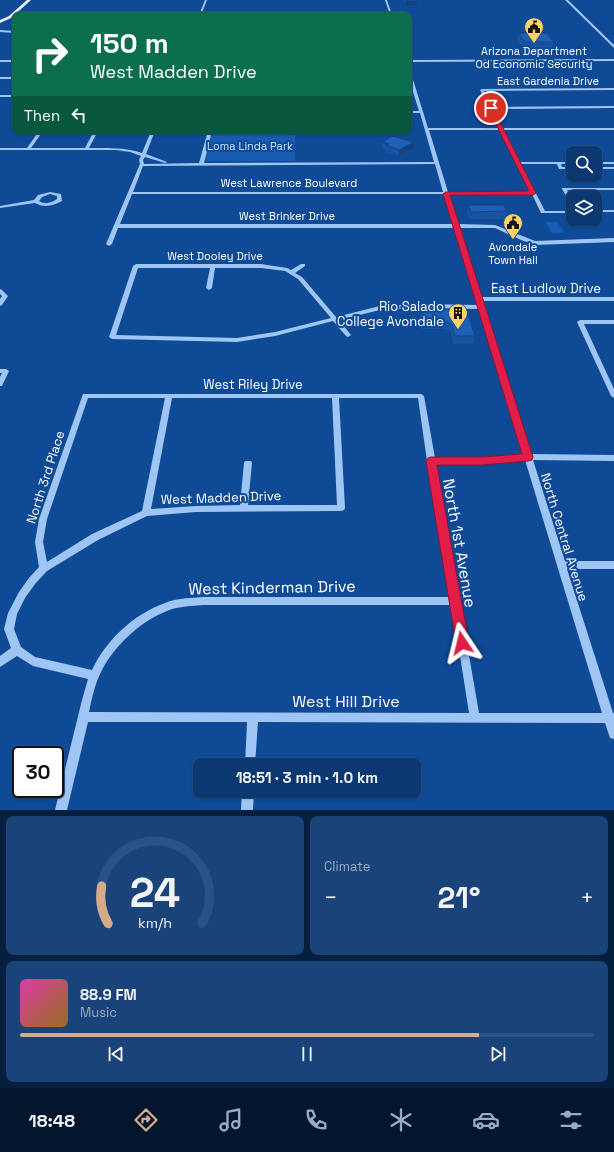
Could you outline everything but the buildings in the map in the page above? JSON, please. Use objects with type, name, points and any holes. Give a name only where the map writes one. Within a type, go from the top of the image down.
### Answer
[{"type":"main road","points":[[2,21],[3,17],[22,0]]},
{"type":"main road","points":[[16,12],[29,0]]},
{"type":"main road","points":[[2,21],[12,15]]},
{"type":"street","points":[[201,12],[206,0]]},
{"type":"street","points":[[386,0],[390,12]]},
{"type":"street","points":[[566,0],[614,46]]},
{"type":"street","points":[[0,32],[12,32]]},
{"type":"street","points":[[412,60],[614,60]]},
{"type":"street","points":[[0,61],[12,61]]},
{"type":"street","points":[[0,78],[12,78]]},
{"type":"street","name":"North Central Avenue","points":[[412,83],[561,565],[612,718],[614,734]]},
{"type":"street","name":"East Gardenia Drive","points":[[491,108],[482,90],[614,90]]},
{"type":"street","points":[[0,96],[12,96]]},
{"type":"street","points":[[566,212],[542,212],[491,108],[614,107]]},
{"type":"street","points":[[412,112],[421,112]]},
{"type":"street","points":[[426,129],[614,129]]},
{"type":"street","points":[[28,149],[39,134]]},
{"type":"street","points":[[86,149],[94,134]]},
{"type":"street","points":[[109,244],[142,165],[143,155],[152,134]]},
{"type":"street","points":[[201,165],[209,134]]},
{"type":"street","points":[[0,149],[120,149],[162,161],[187,165]]},
{"type":"street","points":[[602,163],[614,162]]},
{"type":"street","points":[[142,165],[437,163]]},
{"type":"street","points":[[518,163],[566,163]]},
{"type":"street","points":[[558,163],[562,168],[566,168]]},
{"type":"street","points":[[602,168],[614,168]]},
{"type":"street","points":[[566,192],[564,189],[614,189]]},
{"type":"street","name":"West Lawrence Boulevard","points":[[131,193],[533,193]]},
{"type":"street","points":[[0,207],[36,201]]},
{"type":"street","points":[[602,212],[614,211]]},
{"type":"street","name":"West Brinker Drive","points":[[117,226],[497,227],[523,241],[535,243],[614,240]]},
{"type":"street","name":"West Dooley Drive","points":[[292,272],[269,266],[136,266],[112,338],[236,340],[275,334],[334,318]]},
{"type":"street","points":[[209,288],[213,266]]},
{"type":"street","points":[[303,266],[292,272],[300,278],[348,335]]},
{"type":"street","points":[[0,291],[5,296],[0,304]]},
{"type":"street","name":"East Ludlow Drive","points":[[479,299],[614,299]]},
{"type":"street","points":[[334,318],[384,307],[482,307]]},
{"type":"street","points":[[614,322],[580,322],[614,396]]},
{"type":"street","points":[[0,384],[3,371]]},
{"type":"street","name":"West Riley Drive","points":[[85,396],[421,396]]},
{"type":"street","name":"North 3rd Place","points":[[44,568],[39,542],[43,519],[85,396]]},
{"type":"street","points":[[146,513],[169,396]]},
{"type":"street","name":"West Madden Drive","points":[[17,650],[9,629],[13,613],[32,580],[44,568],[95,537],[146,513],[179,510],[341,508],[335,396]]},
{"type":"street","name":"North 1st Avenue","points":[[421,396],[475,718]]},
{"type":"street","points":[[431,461],[482,461],[528,457],[614,458]]},
{"type":"street","points":[[244,509],[248,463]]},
{"type":"street","points":[[561,565],[614,565]]},
{"type":"street","name":"West Kinderman Drive","points":[[62,810],[94,675],[109,651],[120,638],[131,628],[153,613],[165,607],[204,601],[455,601]]},
{"type":"street","points":[[0,662],[17,650],[33,660],[94,675]]},
{"type":"street","name":"West Hill Drive","points":[[83,717],[612,718]]},
{"type":"street","points":[[250,758],[252,717]]},
{"type":"street","points":[[247,810],[248,798]]},
{"type":"green space","name":"Loma Linda Park","points":[[212,134],[295,134],[295,161],[207,161],[205,159]]},
{"type":"green space","points":[[545,222],[557,222],[565,233],[552,233]]},
{"type":"place","name":"Arizona Department Od Economic Security","points":[[534,44]]},
{"type":"place","name":"Avondale Town Hall","points":[[513,240]]},
{"type":"place","name":"Rio Salado College Avondale","points":[[458,330]]},
{"type":"route","points":[[462,643],[431,461],[482,461],[528,457],[446,194],[533,193],[491,108]]}]
